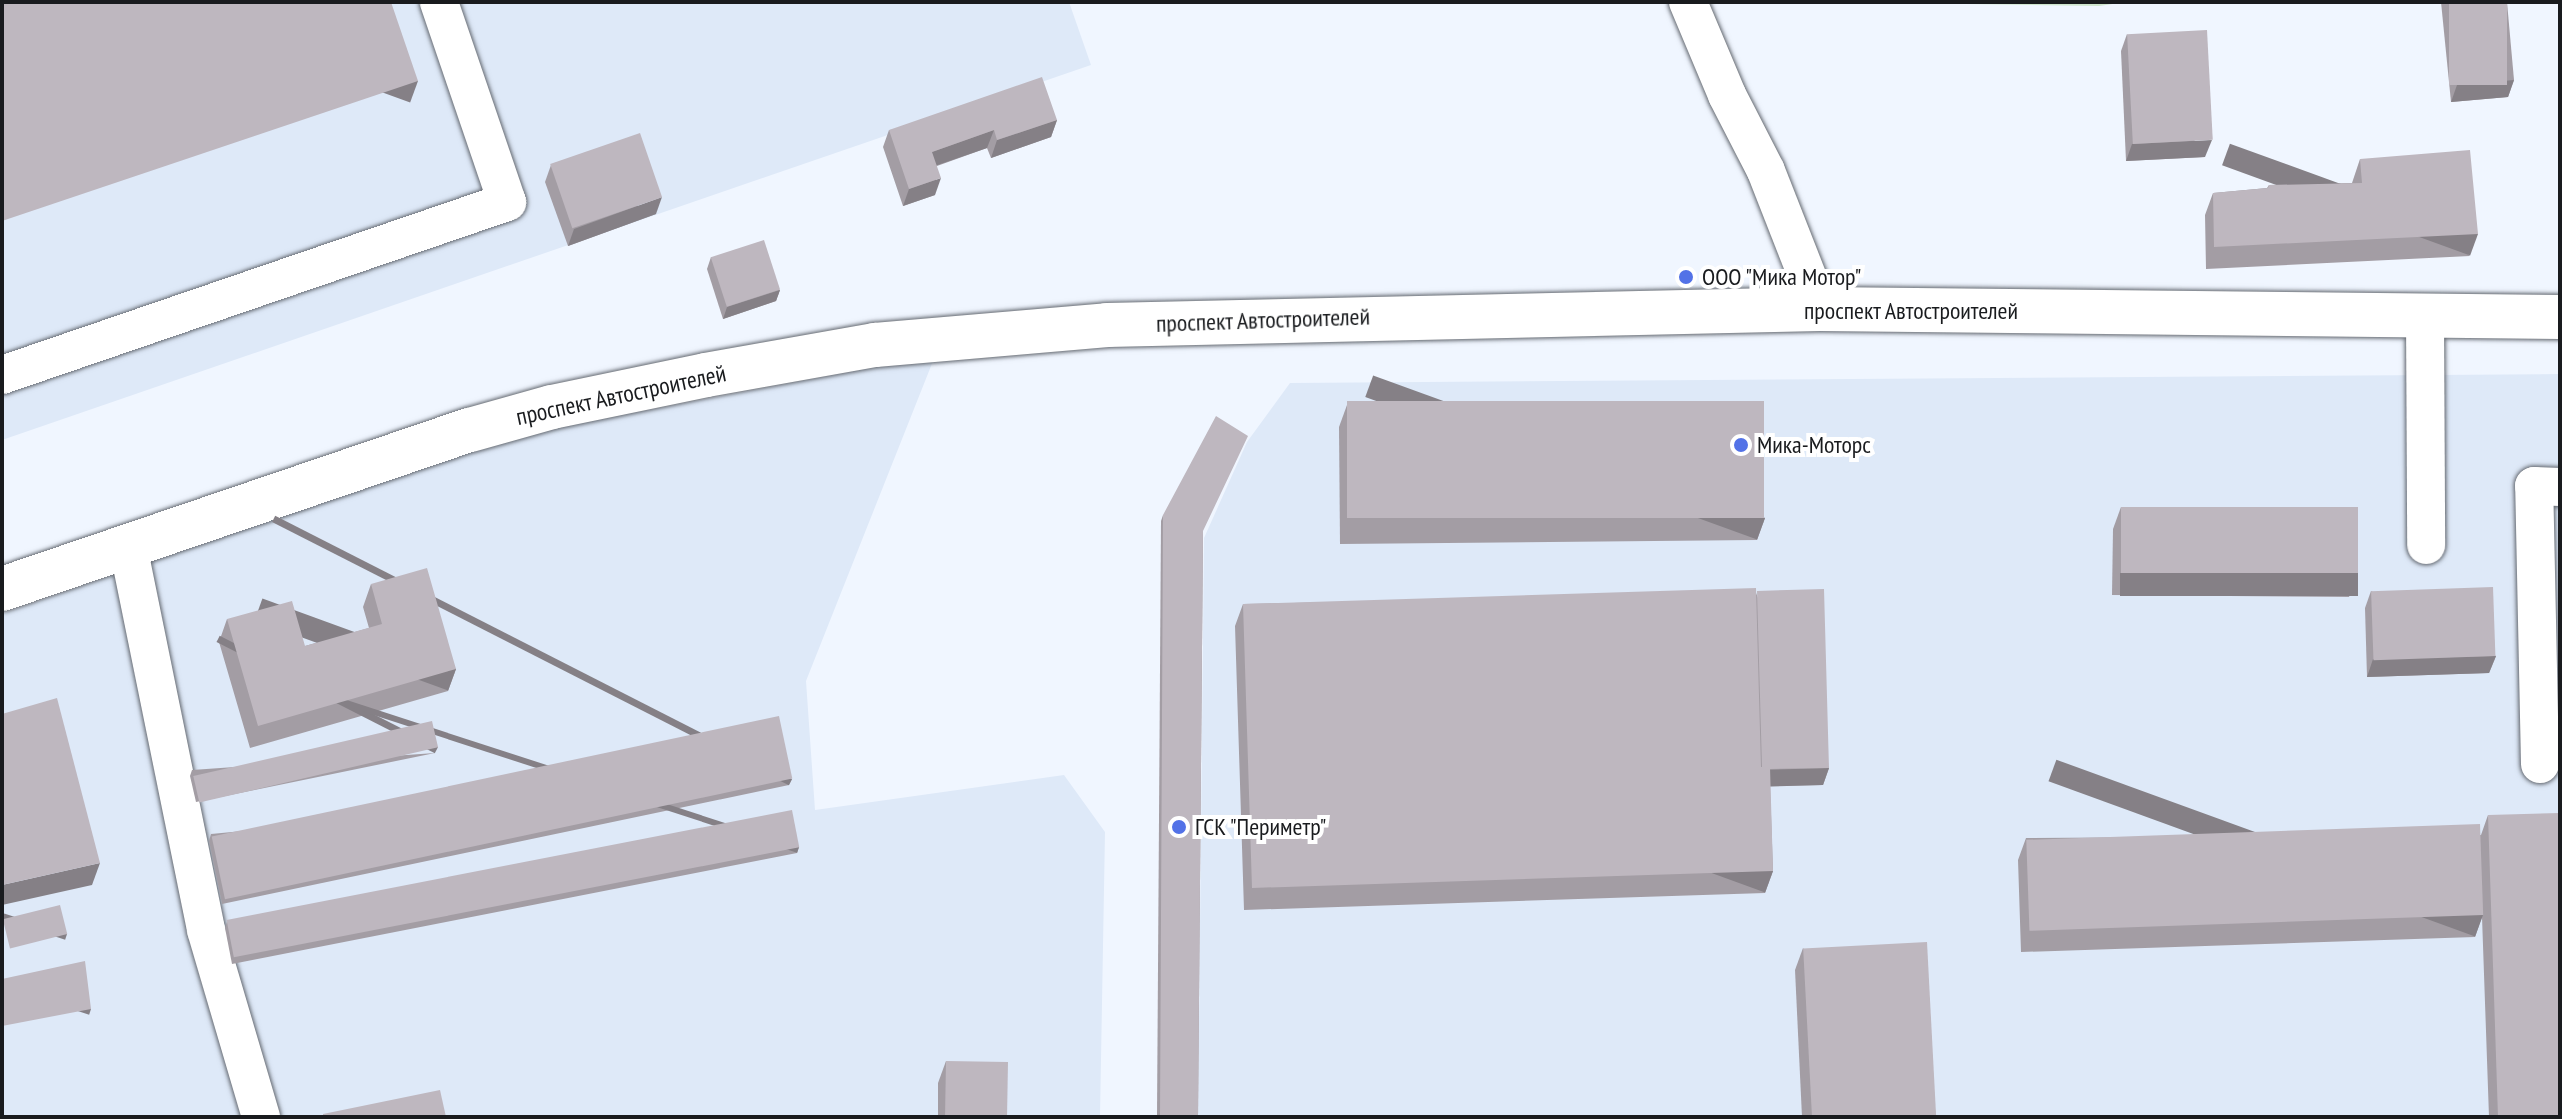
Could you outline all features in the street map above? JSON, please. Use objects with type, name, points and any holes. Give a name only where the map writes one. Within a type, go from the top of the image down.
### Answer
[{"type":"main road","name":"проспект Автостроителей","points":[[2,589],[470,430],[552,407],[875,345],[1107,325],[1820,309],[2560,317]]},
{"type":"lane","points":[[2,375],[507,202],[439,2]]},
{"type":"lane","points":[[1688,2],[1727,95],[1766,171],[1820,309]]},
{"type":"lane","points":[[2425,316],[2426,545]]},
{"type":"lane","points":[[2540,764],[2534,486],[2560,487]]},
{"type":"lane","points":[[128,546],[206,930],[261,1117]]},
{"type":"shaded area","points":[[2,2],[1069,2],[1091,65],[2,440]]},
{"type":"shaded area","points":[[935,356],[806,681],[815,810],[1064,775],[1105,832],[1100,1117],[2,1117],[2,614],[515,435]]},
{"type":"shaded area","points":[[2560,374],[2560,1117],[1198,1117],[1204,538],[1247,442],[1290,383]]},
{"type":"green space","points":[[1829,2],[2126,2],[2099,6]]},
{"type":"building","points":[[2,2],[391,2],[418,81],[2,221]]},
{"type":"building","points":[[2449,2],[2507,2],[2507,85],[2449,85]]},
{"type":"building","points":[[2207,30],[2213,140],[2133,144],[2127,34]]},
{"type":"building","points":[[1042,77],[1057,120],[997,140],[994,130],[932,152],[941,178],[909,189],[889,130]]},
{"type":"building","points":[[640,133],[662,197],[572,228],[550,164]]},
{"type":"building","points":[[2470,150],[2478,234],[2214,247],[2213,193],[2268,188],[2269,185],[2362,183],[2360,159]]},
{"type":"building","points":[[764,240],[780,289],[727,307],[711,257]]},
{"type":"building","points":[[1347,401],[1764,401],[1764,518],[1347,518]]},
{"type":"building","name":"ГСК \"Периметр\"","points":[[1216,416],[1248,436],[1203,531],[1198,1117],[1160,1117],[1163,515]]},
{"type":"building","points":[[2121,507],[2358,507],[2358,573],[2121,573]]},
{"type":"building","points":[[427,568],[456,669],[258,726],[227,619],[292,601],[305,646],[382,624],[371,584]]},
{"type":"building","points":[[2493,587],[2495,656],[2373,660],[2371,591]]},
{"type":"building","points":[[1756,588],[1761,767],[1770,767],[1773,871],[1252,888],[1243,604]]},
{"type":"building","points":[[1824,589],[1829,768],[1762,767],[1757,591]]},
{"type":"building","points":[[57,698],[100,863],[2,885],[2,714]]},
{"type":"building","points":[[779,716],[792,779],[225,899],[212,837]]},
{"type":"building","points":[[432,721],[438,747],[199,802],[193,776]]},
{"type":"building","points":[[792,810],[799,847],[234,957],[227,920]]},
{"type":"building","points":[[2560,813],[2560,1117],[2498,1117],[2488,815]]},
{"type":"building","points":[[2480,824],[2483,915],[2029,931],[2026,840]]},
{"type":"building","points":[[60,905],[67,934],[10,948],[3,919]]},
{"type":"building","points":[[1927,942],[1936,1117],[1812,1117],[1803,948]]},
{"type":"building","points":[[85,961],[91,1009],[2,1026],[2,979]]},
{"type":"building","points":[[946,1061],[1008,1062],[1007,1117],[945,1117]]},
{"type":"building","points":[[440,1090],[446,1117],[323,1117],[323,1114]]},
{"type":"place","name":"ООО \"Мика Мотор\"","points":[[1686,277]]},
{"type":"place","name":"Мика-Моторс","points":[[1741,445]]},
{"type":"place","name":"ГСК \"Периметр\"","points":[[1179,827]]}]
